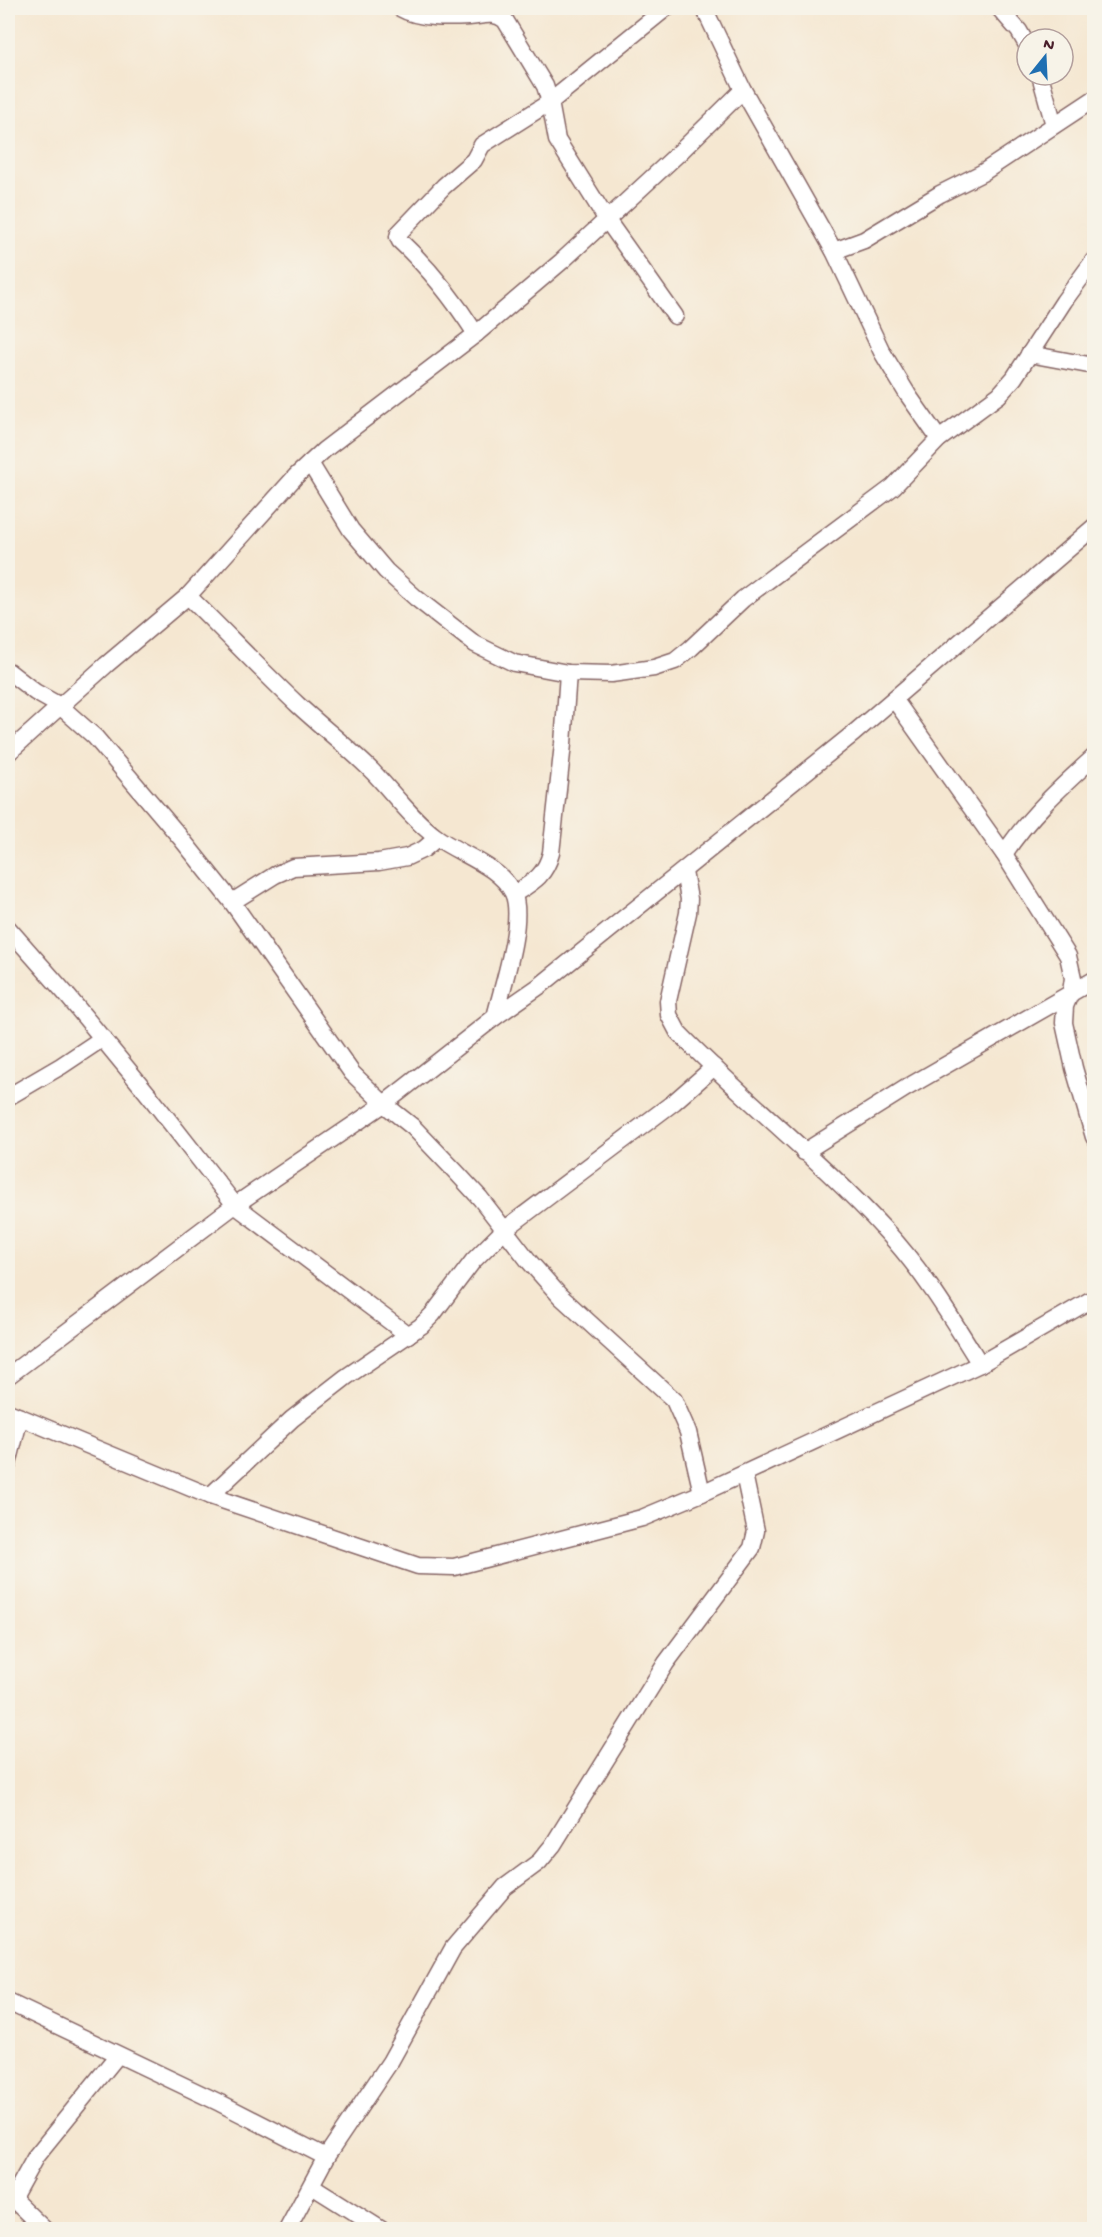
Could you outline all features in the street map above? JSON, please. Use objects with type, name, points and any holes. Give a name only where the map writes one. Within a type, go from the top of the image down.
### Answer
[{"type":"street","points":[[400,8],[432,17],[498,15],[505,20],[545,86],[557,140],[607,220],[675,316]]},
{"type":"street","points":[[476,334],[452,297],[428,267],[398,237],[444,186],[474,160],[482,145],[550,102],[666,8]]},
{"type":"street","points":[[704,8],[743,90],[834,251],[882,352],[908,395],[939,439]]},
{"type":"street","points":[[999,8],[1016,27]]},
{"type":"street","points":[[1043,87],[1054,125]]},
{"type":"street","points":[[8,753],[106,665],[188,596],[296,476],[324,450],[476,334],[607,220],[743,90]]},
{"type":"street","points":[[834,251],[864,240],[940,194],[982,173],[1095,99]]},
{"type":"street","points":[[310,463],[351,530],[386,571],[416,598],[475,644],[514,663],[568,673],[611,674],[654,668],[675,661],[743,599],[893,487],[939,439],[999,395],[1014,378],[1095,260]]},
{"type":"street","points":[[1029,354],[1095,366]]},
{"type":"street","points":[[8,1376],[236,1205],[384,1104],[495,1017],[541,985],[684,872],[894,699],[1095,527]]},
{"type":"street","points":[[188,596],[262,671],[372,772],[403,807],[437,838],[478,861],[506,882],[514,894],[517,920],[513,946],[495,1017]]},
{"type":"street","points":[[8,671],[35,692],[60,706],[102,744],[173,828],[231,902],[352,1072],[384,1104],[413,1127],[457,1173],[560,1296],[674,1400],[688,1432],[702,1494]]},
{"type":"street","points":[[514,894],[538,878],[547,867],[551,853],[564,744],[568,673]]},
{"type":"street","points":[[894,699],[1004,854],[1068,956],[1073,978],[1071,992],[1065,1006],[1064,1023],[1074,1068],[1095,1137]]},
{"type":"street","points":[[1004,854],[1036,810],[1095,757]]},
{"type":"street","points":[[231,902],[275,875],[293,867],[379,862],[407,857],[424,849],[437,838]]},
{"type":"street","points":[[684,872],[688,906],[668,1001],[669,1015],[678,1032],[855,1199],[902,1249],[936,1292],[980,1364]]},
{"type":"street","points":[[8,928],[103,1038],[236,1205],[408,1335]]},
{"type":"street","points":[[804,1152],[906,1088],[1095,980]]},
{"type":"street","points":[[8,1097],[103,1038]]},
{"type":"street","points":[[210,1496],[292,1419],[346,1377],[421,1326],[433,1314],[473,1261],[504,1230],[674,1102],[714,1067]]},
{"type":"street","points":[[8,1464],[14,1415],[210,1496],[418,1566],[453,1567],[642,1518],[702,1494],[980,1364],[1095,1298]]},
{"type":"street","points":[[287,2229],[326,2157],[390,2062],[453,1948],[505,1887],[539,1862],[553,1845],[666,1663],[752,1548],[756,1531],[744,1474]]},
{"type":"street","points":[[8,2002],[117,2056],[220,2103],[326,2157]]},
{"type":"street","points":[[45,2229],[15,2201],[15,2194],[36,2156],[117,2056]]},
{"type":"street","points":[[312,2186],[382,2229]]}]
